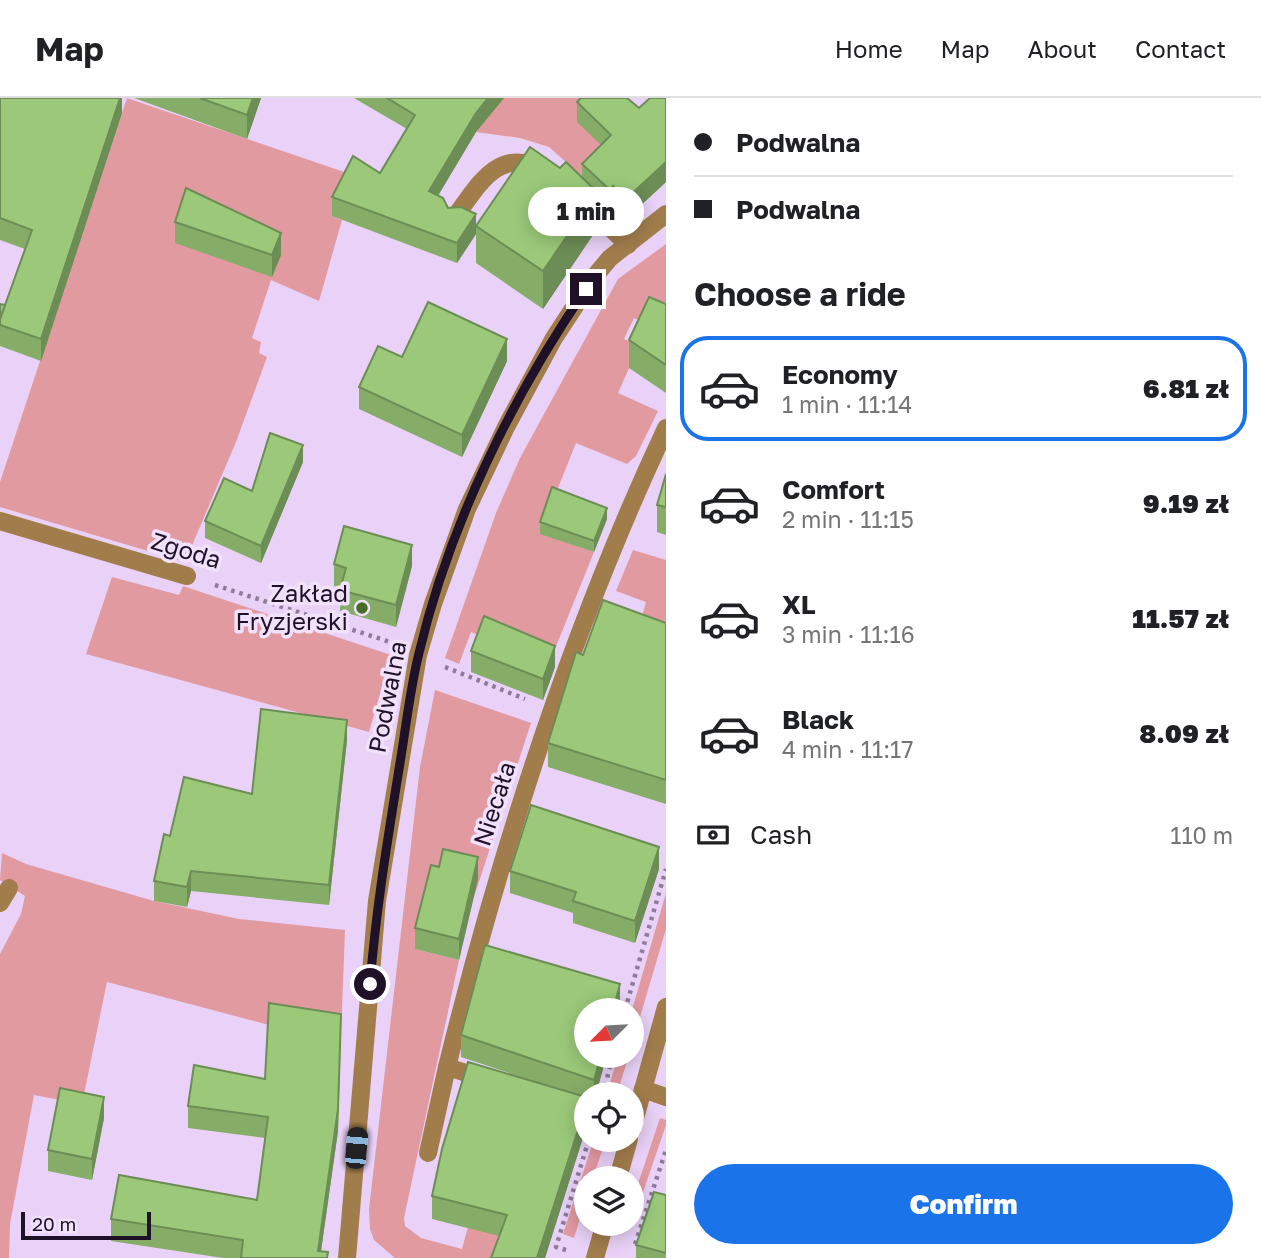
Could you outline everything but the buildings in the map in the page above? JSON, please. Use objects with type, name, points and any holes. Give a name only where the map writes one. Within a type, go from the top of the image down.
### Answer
[{"type":"street","points":[[454,218],[494,168],[510,162],[525,162],[563,183],[628,245]]},
{"type":"street","name":"Podwalna","points":[[347,1258],[377,901],[418,654],[467,509],[506,427],[578,301],[610,258],[666,214]]},
{"type":"street","name":"Niecała","points":[[428,1153],[482,925],[550,710],[666,428]]},
{"type":"street","name":"Zgoda","points":[[0,521],[187,576]]},
{"type":"street","points":[[644,1085],[665,1011]]},
{"type":"street","points":[[447,1067],[498,1083]]},
{"type":"street","points":[[644,1089],[666,1097]]},
{"type":"street","points":[[595,1258],[601,1236]]},
{"type":"path","name":"Zgoda","points":[[187,576],[397,644]]},
{"type":"path","points":[[453,671],[550,710]]},
{"type":"path","points":[[628,998],[666,869]]},
{"type":"path","points":[[634,1247],[666,1150]]},
{"type":"shaded area","points":[[127,98],[353,175],[332,216],[342,220],[319,301],[271,280],[252,338],[261,342],[259,353],[267,357],[236,442],[185,562],[0,507],[0,482]]},
{"type":"shaded area","points":[[503,98],[599,98],[611,155],[586,180],[549,147],[520,138],[476,132]]},
{"type":"shaded area","points":[[666,244],[666,332],[634,318],[624,339],[639,346],[618,393],[658,411],[636,456],[627,464],[576,443],[540,533],[594,552],[549,664],[471,632],[459,664],[445,658],[496,513],[520,458],[618,279]]},
{"type":"shaded area","points":[[633,550],[666,560],[666,628],[641,620],[646,602],[616,591]]},
{"type":"shaded area","points":[[112,577],[179,595],[183,586],[391,655],[369,732],[86,654]]},
{"type":"shaded area","points":[[435,690],[531,723],[474,897],[415,949],[459,960],[404,1218],[405,1226],[421,1238],[462,1249],[485,1163],[529,1176],[500,1258],[395,1258],[374,1240],[370,1229],[369,1209],[420,767]]},
{"type":"shaded area","points":[[2,853],[26,864],[154,901],[239,919],[345,930],[341,1035],[269,1025],[107,982],[82,1104],[34,1095],[10,1224],[9,1258],[0,1258],[0,954],[21,914],[25,896],[0,880]]},
{"type":"shaded area","points":[[666,893],[666,929],[644,1003],[644,998],[635,998]]},
{"type":"shaded area","points":[[614,1068],[625,1068],[621,1082],[610,1082]]},
{"type":"shaded area","points":[[660,1118],[666,1120],[644,1189],[644,1166]]},
{"type":"shaded area","points":[[590,1152],[602,1152],[597,1166],[585,1166]]},
{"type":"shaded area","points":[[574,1200],[574,1238],[563,1234]]},
{"type":"place","name":"Zakład Fryzjerski","points":[[362,608]]},
{"type":"route","points":[[370,984],[377,901],[418,654],[433,604],[467,509],[506,427],[554,338],[586,289]]}]
